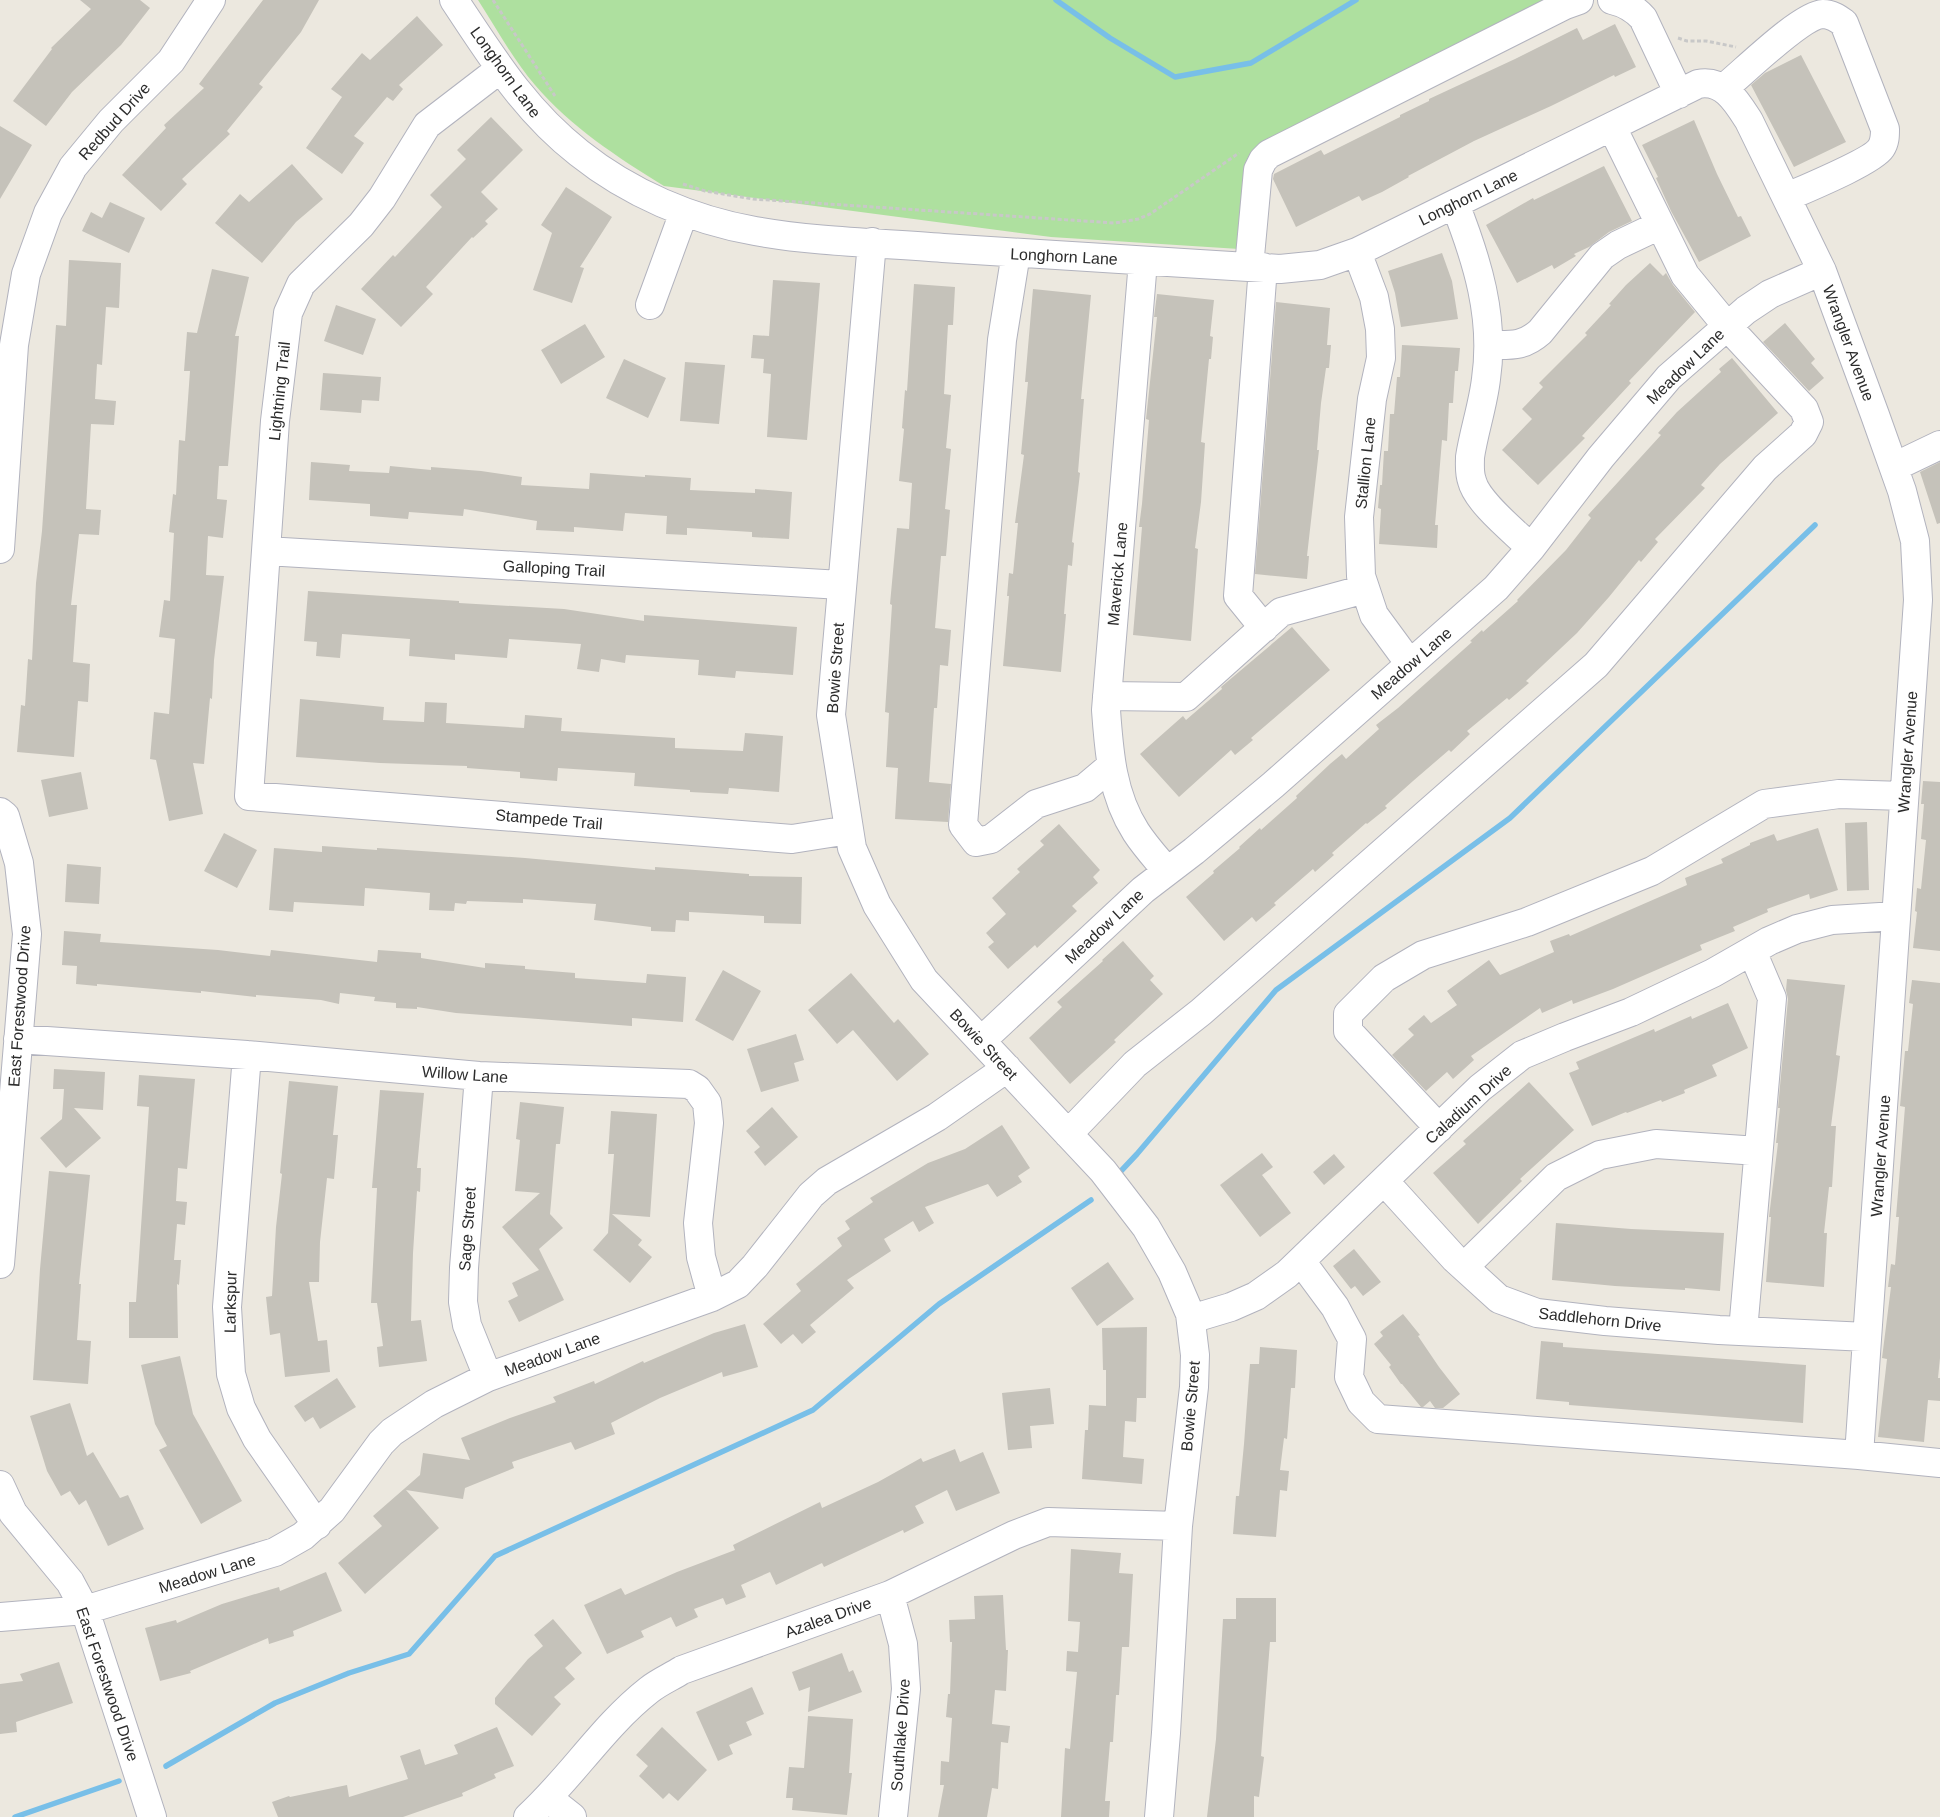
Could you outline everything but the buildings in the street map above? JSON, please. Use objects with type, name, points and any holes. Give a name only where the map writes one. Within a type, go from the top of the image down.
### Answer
[{"type":"street","name":"Redbud Drive","points":[[0,549],[14,345],[26,274],[48,213],[73,167],[111,121],[171,61],[212,0]]},
{"type":"street","name":"Longhorn Lane","points":[[454,0],[500,69],[544,124],[579,153],[622,182],[684,212],[733,226],[768,233],[1016,253],[1256,267],[1293,268],[1320,265],[1357,252],[1679,94],[1706,83],[1724,88]]},
{"type":"street","points":[[1264,628],[1238,596],[1256,267],[1258,170],[1262,160],[1269,154],[1578,0]]},
{"type":"street","points":[[1612,0],[1627,4],[1636,10],[1642,18],[1679,94]]},
{"type":"street","points":[[1724,88],[1806,19],[1824,14],[1834,16],[1844,23],[1885,129],[1885,138],[1882,147],[1868,159],[1787,197]]},
{"type":"street","name":"Lightning Trail","points":[[249,796],[275,421],[288,313],[301,284],[361,225],[382,198],[427,125],[500,69]]},
{"type":"street","name":"Wrangler Avenue","points":[[1724,88],[1738,104],[1748,121],[1822,271],[1835,302],[1894,467],[1915,541],[1918,600],[1859,1455]]},
{"type":"street","points":[[1068,1134],[1135,1064],[1201,1012],[1596,665],[1764,468],[1803,434],[1809,422],[1804,409],[1727,326],[1685,275],[1612,127]]},
{"type":"street","points":[[1455,204],[1471,245],[1482,284],[1489,345],[1486,380],[1469,469],[1472,482],[1484,502],[1531,548]]},
{"type":"street","points":[[650,306],[684,212]]},
{"type":"street","points":[[1489,345],[1516,345],[1525,343],[1533,338],[1602,256],[1618,245],[1660,225]]},
{"type":"street","name":"Bowie Street","points":[[872,242],[831,716],[852,848],[877,905],[924,980],[1103,1170],[1146,1227],[1172,1272],[1190,1314],[1195,1355],[1194,1387],[1178,1526],[1166,1733],[1159,1817]]},
{"type":"street","name":"Stallion Lane","points":[[1357,252],[1374,297],[1380,329],[1380,358],[1372,399],[1359,517],[1361,576],[1374,615],[1410,664]]},
{"type":"street","points":[[1016,253],[1002,340],[963,825],[976,842],[991,839],[1036,804],[1085,788],[1111,766]]},
{"type":"street","name":"Maverick Lane","points":[[1144,261],[1106,710],[1111,766],[1121,801],[1136,832],[1167,872]]},
{"type":"street","name":"Meadow Lane","points":[[981,1041],[1143,890],[1273,785],[1496,588],[1531,548],[1601,458],[1669,377],[1746,310],[1770,294],[1822,271]]},
{"type":"street","points":[[1894,467],[1940,445]]},
{"type":"street","name":"Galloping Trail","points":[[266,551],[841,585]]},
{"type":"street","points":[[1107,696],[1186,698],[1281,612],[1365,589]]},
{"type":"street","points":[[1439,1128],[1348,1030],[1348,1014],[1384,978],[1423,955],[1527,922],[1652,870],[1764,804],[1839,794],[1904,796]]},
{"type":"street","name":"Stampede Trail","points":[[249,796],[792,838],[849,830]]},
{"type":"street","name":"East Forestwood Drive","points":[[0,812],[5,816],[19,863],[27,934],[0,1264]]},
{"type":"street","name":"Caladium Drive","points":[[1191,1319],[1231,1307],[1256,1296],[1287,1274],[1385,1182],[1480,1088],[1522,1055],[1631,1012],[1713,973],[1797,929],[1832,920],[1896,916]]},
{"type":"street","points":[[1743,1331],[1772,998],[1752,951]]},
{"type":"street","name":"Willow Lane","points":[[18,1039],[247,1055],[479,1076],[689,1084],[697,1089],[707,1103],[709,1123],[698,1223],[701,1257],[712,1297]]},
{"type":"street","name":"Larkspur","points":[[247,1055],[228,1308],[231,1374],[241,1408],[257,1439],[317,1525]]},
{"type":"street","name":"Meadow Lane","points":[[0,1617],[85,1610],[275,1552],[303,1536],[317,1525],[332,1510],[380,1443],[392,1432],[434,1404],[488,1378],[712,1297],[738,1284],[756,1266],[811,1195],[826,1180],[937,1117],[1007,1068]]},
{"type":"street","name":"Sage Street","points":[[479,1076],[463,1302],[467,1325],[488,1378]]},
{"type":"street","points":[[1464,1267],[1556,1177],[1600,1155],[1656,1144],[1758,1151]]},
{"type":"street","name":"Saddlehorn Drive","points":[[1385,1182],[1464,1267],[1499,1299],[1537,1314],[1743,1331],[1867,1337]]},
{"type":"street","points":[[1301,1261],[1335,1308],[1352,1338],[1349,1377],[1361,1402],[1378,1418],[1859,1455],[1940,1463]]},
{"type":"street","name":"East Forestwood Drive","points":[[0,1485],[13,1512],[70,1582],[85,1610],[152,1817]]},
{"type":"street","name":"Azalea Drive","points":[[528,1817],[548,1798],[623,1713],[650,1689],[682,1670],[890,1595],[1014,1536],[1048,1522],[1178,1526]]},
{"type":"street","name":"Southlake Drive","points":[[890,1595],[903,1644],[906,1689],[893,1817]]},
{"type":"street","points":[[548,1798],[572,1817]]},
{"type":"path","points":[[493,0],[556,98]]},
{"type":"path","points":[[1672,35],[1687,41],[1706,41],[1739,47]]},
{"type":"path","points":[[680,184],[752,200],[1115,223],[1138,219],[1150,214],[1246,148]]},
{"type":"green space","points":[[478,0],[1568,0],[1254,163],[1255,250],[1051,237],[664,186],[595,140],[549,100],[520,66]]},
{"type":"waterway","points":[[1056,0],[1110,38],[1175,77],[1251,63],[1356,0]]},
{"type":"waterway","points":[[1121,1171],[1276,990],[1510,818],[1815,525]]},
{"type":"waterway","points":[[166,1766],[275,1703],[349,1673],[409,1654],[495,1556],[813,1410],[939,1304],[1091,1200]]},
{"type":"waterway","points":[[15,1817],[119,1781]]}]
